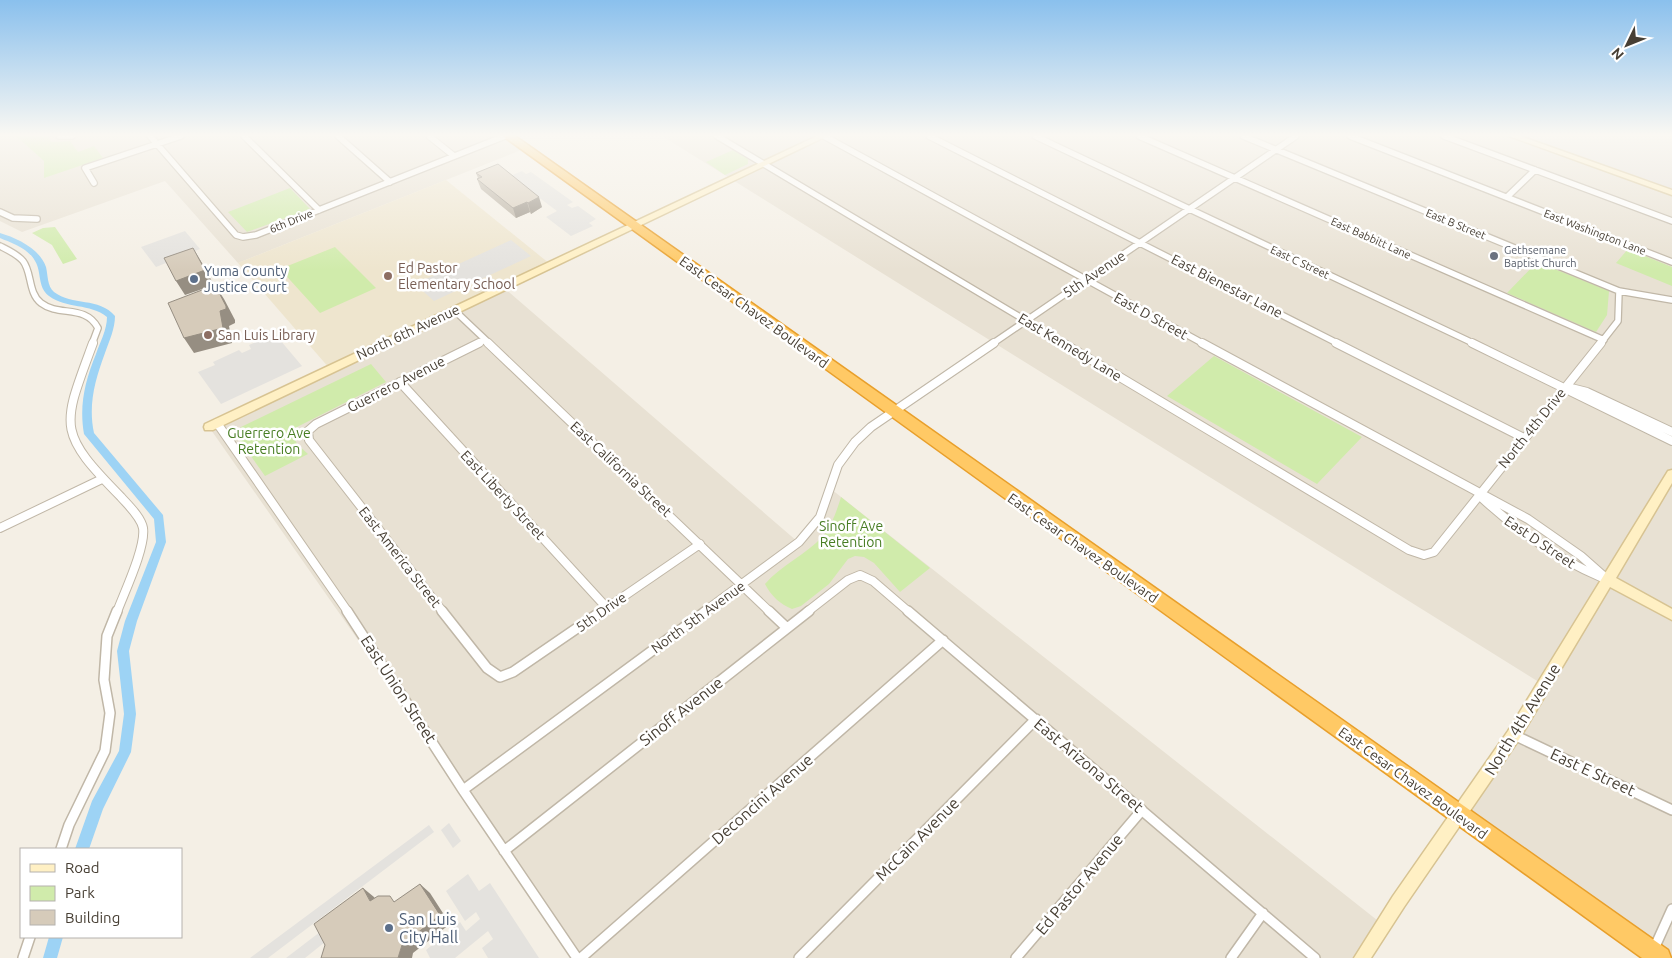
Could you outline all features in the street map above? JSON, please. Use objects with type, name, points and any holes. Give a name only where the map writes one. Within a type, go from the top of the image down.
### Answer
[{"type":"highway","name":"East Cesar Chavez Boulevard","points":[[569,181],[1656,955]]},
{"type":"street","name":"6th Drive","points":[[189,181],[236,235],[243,237],[393,181]]},
{"type":"street","points":[[289,181],[319,210]]},
{"type":"street","name":"North 6th Avenue","points":[[213,425],[729,181]]},
{"type":"street","name":"East Kennedy Lane","points":[[792,181],[1409,550],[1424,555]]},
{"type":"street","name":"East D Street","points":[[905,181],[1478,494],[1494,511],[1583,571],[1607,579],[1672,616]]},
{"type":"street","name":"East Bienestar Lane","points":[[1018,181],[1524,438]]},
{"type":"street","name":"East C Street","points":[[1128,181],[1566,387],[1584,399],[1672,441]]},
{"type":"street","name":"5th Avenue","points":[[893,412],[1230,181]]},
{"type":"street","name":"East Babbitt Lane","points":[[1240,181],[1604,340]]},
{"type":"street","name":"East B Street","points":[[1351,181],[1619,291],[1672,300]]},
{"type":"street","name":"East Washington Lane","points":[[1465,181],[1672,262]]},
{"type":"street","points":[[1507,197],[1524,181]]},
{"type":"street","points":[[1564,181],[1672,221]]},
{"type":"street","points":[[1637,181],[1672,193]]},
{"type":"street","points":[[0,212],[13,218],[37,218]]},
{"type":"street","points":[[0,246],[25,262],[34,292],[39,301],[48,306],[86,314],[97,324],[98,328],[72,400],[69,419],[74,442],[87,463],[133,510],[144,528],[137,562],[107,636],[104,680],[110,713],[104,751],[69,825],[61,848]]},
{"type":"street","name":"North 4th Drive","points":[[1424,555],[1434,552],[1478,494],[1604,340],[1619,318],[1619,291]]},
{"type":"street","name":"East California Street","points":[[454,310],[787,628]]},
{"type":"street","name":"Guerrero Avenue","points":[[308,431],[316,424],[485,340]]},
{"type":"street","name":"East Liberty Street","points":[[400,382],[607,608]]},
{"type":"street","name":"East C Street","points":[[1566,387],[1587,392],[1672,432]]},
{"type":"street","name":"North 5th Avenue","points":[[463,790],[742,585],[811,530],[821,518],[835,472],[842,459],[859,437],[893,412]]},
{"type":"street","name":"East Union Street","points":[[213,425],[377,654],[463,790],[577,958]]},
{"type":"street","name":"East America Street","points":[[308,431],[309,440],[487,668],[500,677]]},
{"type":"street","name":"North 4th Avenue","points":[[1362,958],[1382,924],[1460,816],[1514,735],[1672,474]]},
{"type":"street","points":[[0,528],[102,479]]},
{"type":"street","name":"5th Drive","points":[[500,677],[513,672],[700,544]]},
{"type":"street","name":"Sinoff Avenue","points":[[504,851],[848,580],[860,575]]},
{"type":"street","name":"East Arizona Street","points":[[860,575],[873,580],[1315,958]]},
{"type":"street","name":"Deconcini Avenue","points":[[581,958],[942,640]]},
{"type":"street","name":"McCain Avenue","points":[[799,958],[1036,719]]},
{"type":"street","name":"East E Street","points":[[1514,735],[1672,810]]},
{"type":"street","name":"Ed Pastor Avenue","points":[[1016,958],[1142,810]]},
{"type":"street","points":[[1656,955],[1672,909]]},
{"type":"street","points":[[1231,958],[1263,913]]},
{"type":"street","points":[[23,958],[30,938]]},
{"type":"shaded area","points":[[0,181],[444,181],[238,263],[165,181],[22,232],[0,221]]},
{"type":"shaded area","name":"Ed Pastor Elementary School","points":[[447,181],[550,264],[330,369],[238,263]]},
{"type":"shaded area","points":[[516,181],[543,181],[573,202],[567,205],[572,208],[578,206],[596,219],[589,223],[593,226],[571,236],[546,217],[557,211]]},
{"type":"shaded area","points":[[734,181],[1638,181],[1672,193],[1672,958],[1659,958],[1460,816],[1542,684]]},
{"type":"shaded area","points":[[1638,181],[1672,181],[1672,193]]},
{"type":"shaded area","points":[[185,231],[200,249],[156,267],[141,247]]},
{"type":"shaded area","points":[[511,240],[531,256],[434,301],[415,284]]},
{"type":"shaded area","points":[[503,287],[798,542],[811,530],[831,489],[1382,924],[1362,958],[577,958],[463,790],[209,427]]},
{"type":"shaded area","points":[[275,334],[302,366],[221,404],[198,372],[215,365],[213,362],[239,350],[242,353],[251,349],[249,345]]},
{"type":"shaded area","points":[[449,823],[461,841],[453,848],[441,830]]},
{"type":"shaded area","points":[[429,825],[434,832],[268,958],[250,958]]},
{"type":"shaded area","points":[[468,874],[479,891],[490,883],[539,958],[488,958],[482,948],[493,939],[488,931],[455,958],[430,958],[426,950],[460,922],[466,931],[480,919],[483,924],[476,912],[465,921],[446,891]]},
{"type":"shaded area","points":[[320,932],[325,942],[305,958],[286,958]]},
{"type":"green space","points":[[290,188],[310,209],[247,232],[228,212]]},
{"type":"green space","points":[[55,227],[77,259],[63,264],[52,245],[32,233],[43,228]]},
{"type":"green space","points":[[335,247],[376,288],[320,313],[280,269]]},
{"type":"green space","points":[[1628,249],[1672,267],[1672,286],[1616,263]]},
{"type":"green space","points":[[1537,262],[1609,291],[1607,315],[1596,332],[1507,293]]},
{"type":"green space","points":[[1214,356],[1362,437],[1317,484],[1167,396]]},
{"type":"green space","name":"Guerrero Ave Retention","points":[[371,364],[386,382],[297,427],[292,433],[297,444],[308,454],[265,476],[236,435],[241,427]]},
{"type":"green space","name":"Sinoff Ave Retention","points":[[841,497],[930,568],[900,592],[874,563],[864,557],[855,556],[848,559],[829,584],[801,606],[792,609],[776,599],[765,584],[778,571],[809,549],[823,536],[832,522]]},
{"type":"building","points":[[479,181],[519,181],[539,197],[513,208]]},
{"type":"building","points":[[193,248],[205,270],[176,281],[164,258]]},
{"type":"building","points":[[215,285],[226,306],[226,309],[220,311],[223,328],[184,338],[168,303]]},
{"type":"building","name":"San Luis City Hall","points":[[420,884],[440,915],[402,945],[398,958],[321,958],[325,945],[314,924],[363,888],[370,901],[378,896],[390,896],[394,902]]},
{"type":"waterway","points":[[0,235],[25,247],[36,256],[40,261],[45,284],[50,293],[57,298],[97,307],[111,316],[111,325],[88,392],[86,420],[89,434],[159,518],[161,542],[131,621],[123,651],[130,714],[125,752],[97,806],[82,848]]},
{"type":"waterway","points":[[50,958],[56,938]]},
{"type":"place","name":"Gethsemane Baptist Church","points":[[1494,256]]},
{"type":"place","name":"Ed Pastor Elementary School","points":[[388,276]]},
{"type":"place","name":"Yuma County Justice Court","points":[[194,279]]},
{"type":"place","name":"San Luis Library","points":[[208,335]]},
{"type":"place","name":"San Luis City Hall","points":[[389,928]]}]
